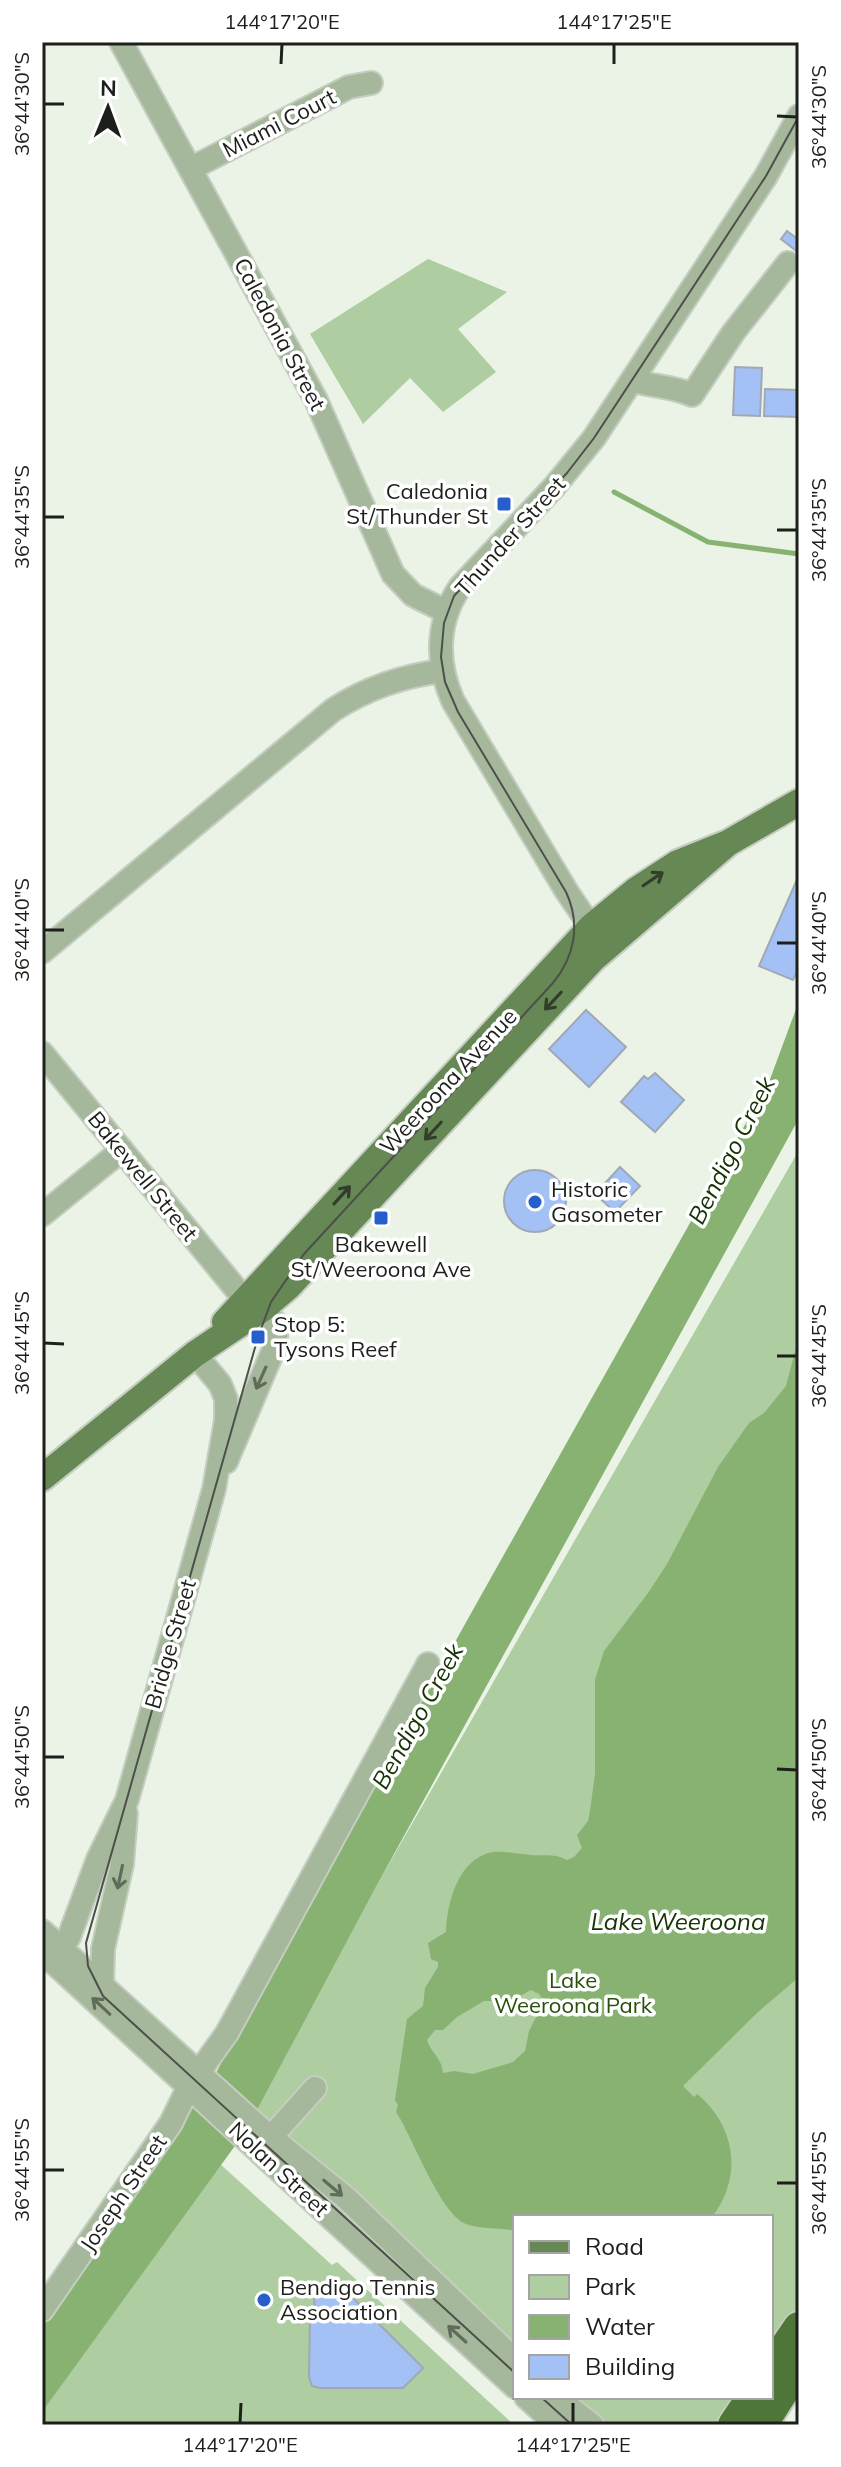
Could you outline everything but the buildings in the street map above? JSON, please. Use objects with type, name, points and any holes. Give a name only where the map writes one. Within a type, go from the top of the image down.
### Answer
[{"type":"highway","points":[[773,2366],[799,2328]]},
{"type":"highway","points":[[761,2425],[799,2365]]},
{"type":"highway","points":[[734,2425],[752,2399]]},
{"type":"main road","name":"Weeroona Avenue","points":[[42,1478],[253,1304],[305,1270],[599,936],[728,843],[799,802]]},
{"type":"street","name":"Caledonia Street","points":[[121,42],[316,400],[393,574],[413,595],[447,612]]},
{"type":"street","name":"Miami Court","points":[[190,169],[349,87],[371,83]]},
{"type":"street","name":"Thunder Street","points":[[442,671],[442,634],[454,596],[581,457],[766,176],[799,116]]},
{"type":"street","points":[[632,380],[651,386],[682,389],[692,395],[733,333],[788,263]]},
{"type":"street","points":[[42,952],[333,710],[385,683],[442,671],[458,712],[562,885],[599,936]]},
{"type":"street","name":"Bakewell Street","points":[[42,1053],[253,1304]]},
{"type":"street","points":[[42,1215],[122,1150]]},
{"type":"street","name":"Bridge Street","points":[[214,1489],[276,1344],[275,1321],[253,1304]]},
{"type":"street","name":"Bridge Street","points":[[52,1963],[76,1920],[98,1859],[127,1800],[214,1489],[226,1420],[226,1399],[220,1384],[195,1354]]},
{"type":"street","name":"Joseph Street","points":[[42,2310],[199,2084],[428,1664]]},
{"type":"street","name":"Bridge Street","points":[[102,1985],[103,1949],[122,1864],[127,1800]]},
{"type":"street","name":"Nolan Street","points":[[42,1931],[52,1963],[199,2084],[265,2144],[513,2385]]},
{"type":"street","name":"Nolan Street","points":[[52,1963],[102,1985],[199,2084]]},
{"type":"street","points":[[265,2144],[315,2088]]},
{"type":"street","name":"Nolan Street","points":[[265,2144],[356,2207],[513,2358]]},
{"type":"street","points":[[528,2399],[557,2425]]},
{"type":"street","points":[[559,2399],[592,2425]]},
{"type":"green space","points":[[428,259],[507,292],[458,329],[496,372],[443,412],[410,378],[363,424],[310,334]]},
{"type":"green space","name":"Lake Weeroona Park","points":[[799,1150],[799,2309],[773,2347],[773,2215],[513,2215],[513,2343],[256,2112],[359,1916]]},
{"type":"green space","name":"Bendigo Tennis Association","points":[[220,2164],[332,2265],[337,2262],[514,2425],[42,2425],[42,2411]]},
{"type":"green space","points":[[573,2399],[736,2399],[716,2425],[602,2425]]},
{"type":"water","name":"Bendigo Creek","points":[[799,1001],[798,1120],[372,1894],[256,2112],[237,2143],[42,2412],[42,2318],[215,2075],[322,1866],[446,1658],[769,1082]]},
{"type":"water","name":"Lake Weeroona","points":[[799,1336],[799,1977],[758,2012],[683,2086],[710,2107],[727,2136],[731,2169],[722,2202],[713,2215],[513,2215],[513,2231],[466,2224],[456,2217],[436,2190],[396,2112],[398,2105],[395,2100],[407,2019],[423,2006],[425,1988],[438,1967],[438,1962],[431,1959],[428,1943],[446,1932],[457,1883],[471,1863],[481,1856],[502,1852],[567,1860],[582,1848],[577,1835],[588,1821],[590,1811],[595,1774],[595,1680],[604,1651],[667,1564],[718,1467],[749,1423],[764,1413],[786,1386]],"holes":[[[531,1990],[544,2001],[529,2031],[525,2051],[513,2062],[473,2074],[443,2073],[441,2063],[427,2040],[435,2030],[443,2030],[457,2017],[484,2001],[511,2001]]]},
{"type":"waterway","points":[[614,492],[708,542],[799,554]]},
{"type":"tram line","points":[[513,2371],[103,1996],[88,1966],[86,1943],[258,1337],[271,1302],[304,1254],[552,984],[570,951],[574,928],[566,892],[458,712],[445,682],[441,657],[444,623],[454,596],[567,473],[594,438],[766,176],[799,116]]},
{"type":"tram line","points":[[543,2399],[572,2425]]},
{"type":"place","name":"Caledonia St/Thunder St","points":[[504,504]]},
{"type":"place","name":"Historic Gasometer","points":[[535,1202]]},
{"type":"place","name":"Bakewell St/Weeroona Ave","points":[[381,1218]]},
{"type":"place","name":"Stop 5: Tysons Reef","points":[[258,1337]]},
{"type":"place","name":"Bendigo Tennis Association","points":[[264,2300]]}]
